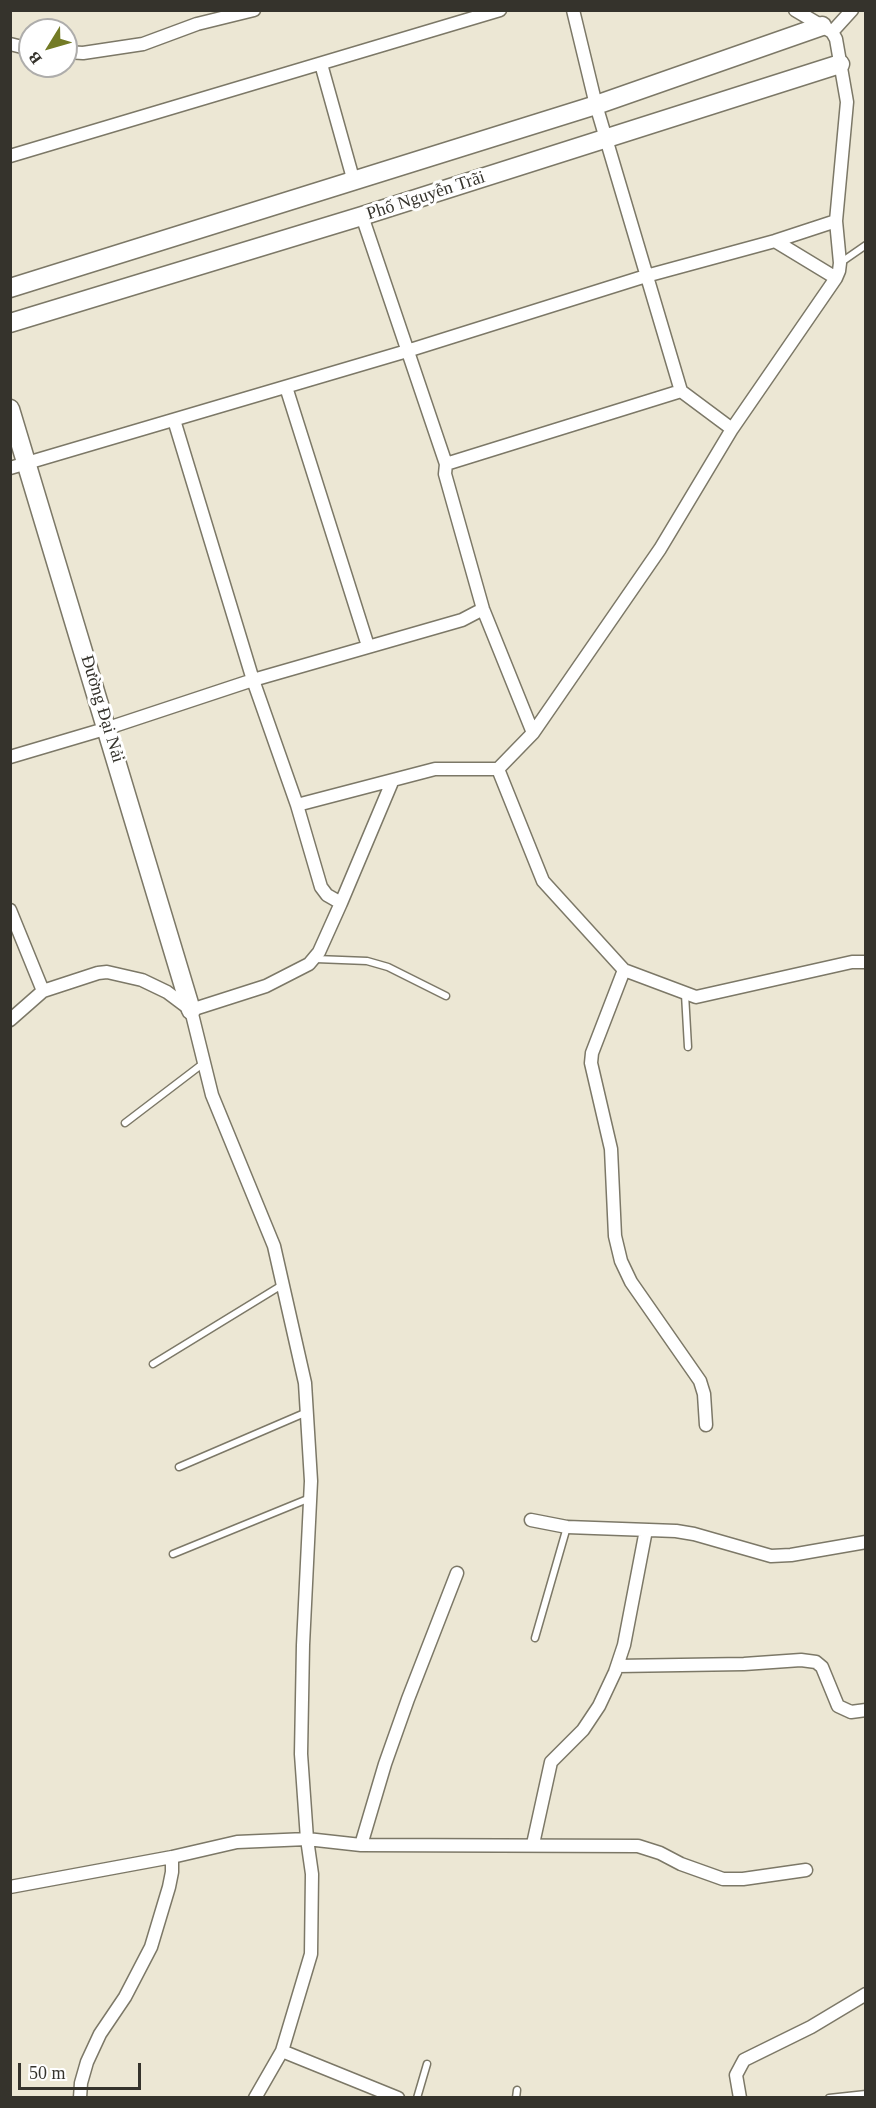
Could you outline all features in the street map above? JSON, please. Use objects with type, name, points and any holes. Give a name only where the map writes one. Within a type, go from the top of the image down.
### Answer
[{"type":"street","points":[[78,53],[143,44],[197,24],[254,10]]},
{"type":"street","points":[[10,156],[500,10]]},
{"type":"street","points":[[573,10],[596,105],[681,391],[732,429]]},
{"type":"street","points":[[297,805],[435,769],[498,769],[534,733],[660,549],[732,429],[836,278],[840,263],[836,220],[847,102],[836,39],[827,29],[795,10]]},
{"type":"street","points":[[827,29],[852,10]]},
{"type":"street","name":"Phố Nguyễn Trãi","points":[[10,288],[354,182],[827,29]]},
{"type":"street","points":[[321,64],[354,182]]},
{"type":"street","name":"Phố Nguyễn Trãi","points":[[10,323],[362,216],[840,64]]},
{"type":"street","points":[[362,216],[446,464],[445,474],[483,609],[534,733]]},
{"type":"street","points":[[19,466],[836,220]]},
{"type":"street","points":[[775,240],[836,278]]},
{"type":"street","points":[[286,387],[368,646]]},
{"type":"street","points":[[446,464],[681,391]]},
{"type":"street","name":"Đường Đại Nải","points":[[10,409],[19,466],[108,728],[191,1010]]},
{"type":"street","points":[[174,420],[253,680],[297,805],[321,887],[327,895],[341,903]]},
{"type":"street","points":[[10,757],[108,728],[253,680],[462,620],[483,609]]},
{"type":"street","points":[[498,769],[543,881],[624,970],[696,997],[852,962],[866,962]]},
{"type":"street","points":[[191,1010],[266,986],[315,958],[392,782]]},
{"type":"street","points":[[11,914],[43,991]]},
{"type":"street","points":[[624,970],[592,1053],[591,1064],[611,1149],[615,1236],[621,1261],[631,1282],[700,1381],[704,1394],[706,1425]]},
{"type":"street","points":[[10,1020],[43,991],[98,973],[118,973],[154,985],[191,1010],[212,1095],[274,1246],[283,1285],[305,1383],[311,1480],[303,1645],[301,1754],[312,1874],[310,1954],[282,2051],[255,2097]]},
{"type":"street","points":[[531,1520],[567,1527],[694,1534],[771,1556],[792,1555],[866,1542]]},
{"type":"street","points":[[533,1844],[551,1762],[583,1730],[599,1706],[617,1666],[624,1645],[646,1530]]},
{"type":"street","points":[[361,1845],[385,1764],[457,1573]]},
{"type":"street","points":[[617,1666],[744,1664],[801,1660],[816,1662],[822,1667],[838,1706],[851,1712],[866,1710]]},
{"type":"street","points":[[10,1887],[172,1857],[237,1842],[307,1839],[361,1845],[638,1846],[723,1879],[743,1879],[806,1870]]},
{"type":"street","points":[[80,2097],[87,2062],[100,2034],[125,1996],[152,1947],[169,1887],[172,1857]]},
{"type":"street","points":[[740,2097],[736,2075],[744,2060],[811,2027],[866,1994]]},
{"type":"street","points":[[282,2051],[399,2097]]},
{"type":"lane","points":[[840,263],[866,245]]},
{"type":"lane","points":[[315,958],[367,961],[388,967],[446,996]]},
{"type":"lane","points":[[685,993],[688,1047]]},
{"type":"lane","points":[[125,1123],[205,1062]]},
{"type":"lane","points":[[153,1364],[283,1285]]},
{"type":"lane","points":[[179,1467],[307,1412]]},
{"type":"lane","points":[[174,1554],[310,1498]]},
{"type":"lane","points":[[535,1638],[567,1527]]},
{"type":"lane","points":[[417,2097],[428,2064]]},
{"type":"lane","points":[[516,2097],[517,2090]]},
{"type":"lane","points":[[829,2097],[866,2094]]}]
